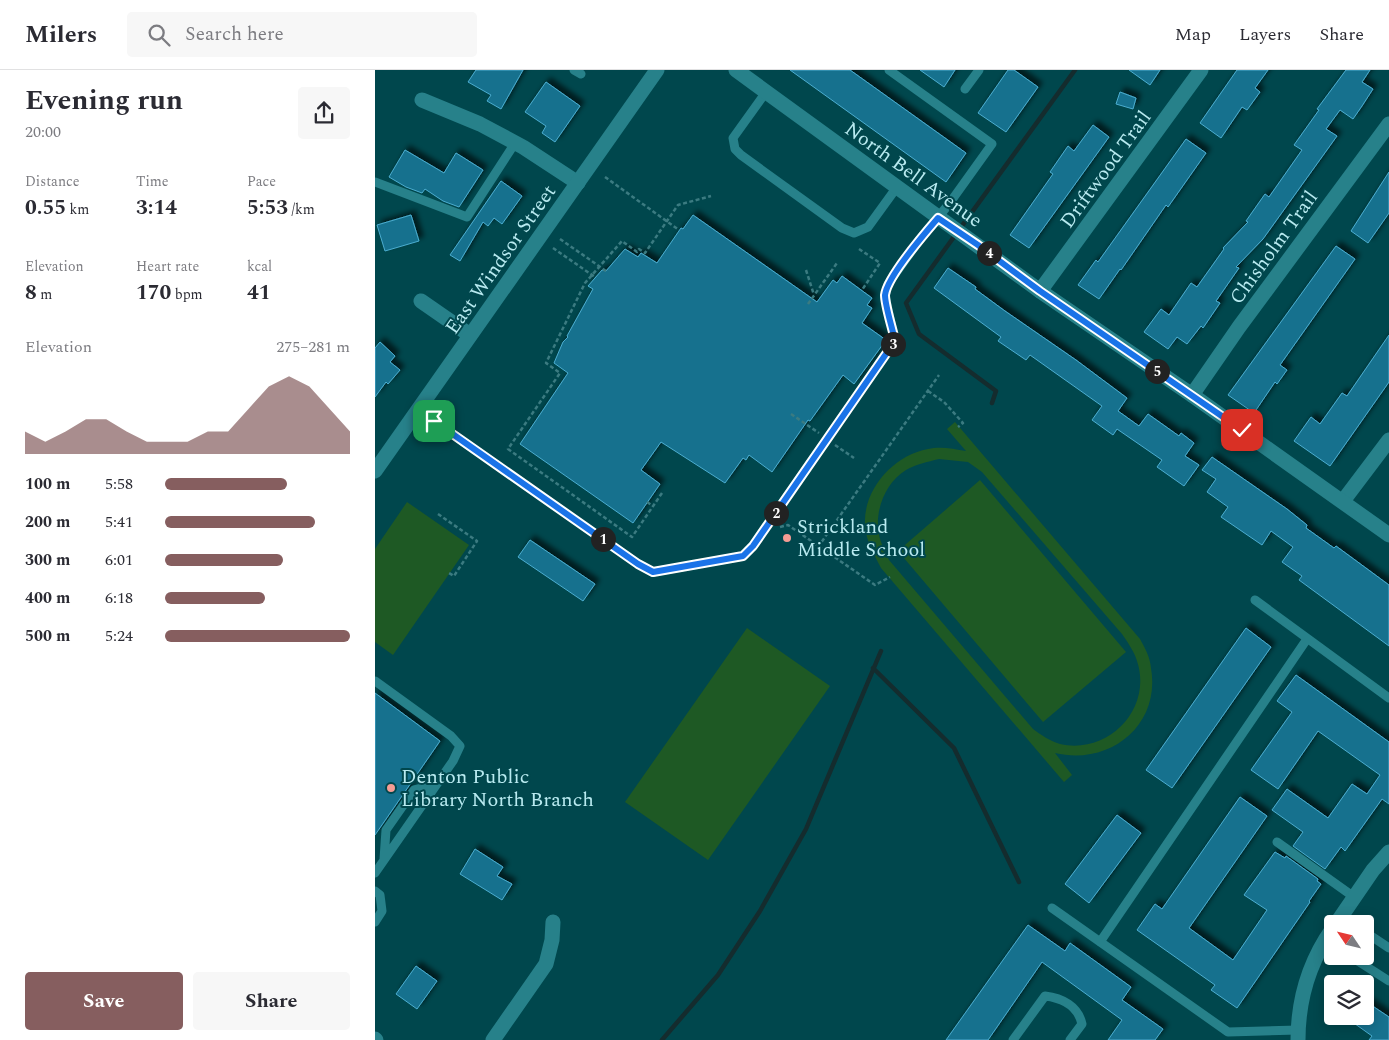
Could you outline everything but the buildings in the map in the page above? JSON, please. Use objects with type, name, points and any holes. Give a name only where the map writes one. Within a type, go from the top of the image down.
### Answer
[{"type":"street","name":"East Windsor Street","points":[[375,471],[657,70]]},
{"type":"street","name":"North Bell Avenue","points":[[736,70],[1040,291],[1192,395],[1389,535]]},
{"type":"street","name":"Driftwood Trail","points":[[1040,291],[1201,70]]},
{"type":"street","points":[[422,100],[480,124],[515,143],[578,183]]},
{"type":"street","name":"Chisholm Trail","points":[[1192,395],[1239,327],[1389,124]]},
{"type":"street","points":[[421,301],[471,335]]},
{"type":"street","points":[[1343,501],[1389,440]]},
{"type":"street","points":[[1344,915],[1354,897],[1373,870],[1389,852]]},
{"type":"street","points":[[493,1040],[546,964],[552,940],[553,922]]},
{"type":"street","points":[[1298,1035],[1298,1017],[1301,1000],[1312,964],[1324,947]]},
{"type":"lane","points":[[418,410],[633,561],[653,572],[743,556],[753,546],[895,341],[885,296],[888,284],[923,235],[939,218],[992,144],[889,70]]},
{"type":"lane","points":[[965,89],[979,70]]},
{"type":"lane","points":[[766,92],[733,138],[735,149],[761,170],[841,228],[854,233],[868,227],[897,187]]},
{"type":"lane","points":[[375,182],[467,217],[515,143]]},
{"type":"lane","points":[[1255,600],[1389,698]]},
{"type":"lane","points":[[1100,942],[1307,639]]},
{"type":"lane","points":[[375,682],[451,736],[460,746],[453,761],[375,873]]},
{"type":"lane","points":[[384,859],[386,830],[414,790],[435,785]]},
{"type":"lane","points":[[1277,842],[1354,897]]},
{"type":"lane","points":[[375,891],[380,896],[383,911],[375,922]]},
{"type":"lane","points":[[1052,908],[1228,1032],[1298,1035]]},
{"type":"lane","points":[[1374,938],[1389,948]]},
{"type":"lane","points":[[1364,965],[1389,982]]},
{"type":"lane","points":[[1013,1040],[1045,996],[1060,998],[1079,1014],[1082,1024],[1070,1040]]},
{"type":"path","points":[[605,176],[679,230]]},
{"type":"path","points":[[662,493],[631,537],[508,450],[560,373],[545,363],[591,275],[622,241],[637,252],[639,249],[645,253],[678,205],[711,196]]},
{"type":"path","points":[[560,239],[606,270]]},
{"type":"path","points":[[553,248],[595,277]]},
{"type":"path","points":[[859,248],[880,263],[862,290]]},
{"type":"path","points":[[808,304],[837,263]]},
{"type":"path","points":[[806,270],[815,295]]},
{"type":"path","points":[[818,546],[939,375]]},
{"type":"path","points":[[928,391],[944,402],[963,423],[958,427]]},
{"type":"path","points":[[791,414],[821,435]]},
{"type":"path","points":[[839,447],[854,458]]},
{"type":"path","points":[[647,502],[653,506]]},
{"type":"path","points":[[438,514],[477,541],[454,576],[449,573]]},
{"type":"path","points":[[777,530],[781,525],[787,526],[875,585],[890,577]]},
{"type":"green space","points":[[955,422],[1140,639],[1148,656],[1151,668],[1152,689],[1148,708],[1139,724],[1127,737],[1112,747],[1094,753],[1075,755],[1055,753],[1072,775],[1064,782],[881,568],[868,541],[865,522],[871,493],[889,469],[914,453],[928,449],[942,448],[966,451],[947,429]],"holes":[[[939,459],[968,462],[982,472],[1122,634],[1133,650],[1140,679],[1138,696],[1132,711],[1123,725],[1110,735],[1095,742],[1078,746],[1056,743],[1033,729],[889,560],[881,542],[878,522],[882,502],[891,484],[906,470],[922,463]]]},
{"type":"green space","points":[[980,480],[1126,652],[1043,722],[898,551]]},
{"type":"green space","points":[[407,502],[469,545],[393,655],[375,642],[375,549]]},
{"type":"green space","points":[[747,628],[830,686],[708,860],[625,802]]},
{"type":"waterway","points":[[992,403],[996,391],[919,334],[906,303],[1075,70]]},
{"type":"waterway","points":[[662,1040],[718,975],[760,911],[806,829],[881,651]]},
{"type":"waterway","points":[[873,668],[954,748],[1019,882]]},
{"type":"place","name":"Strickland Middle School","points":[[787,538]]},
{"type":"place","name":"Denton Public Library North Branch","points":[[391,788]]},
{"type":"route","points":[[434,421],[638,564],[653,572],[743,556],[753,546],[895,341],[885,296],[888,284],[923,235],[938,218],[1040,291],[1242,430]]}]
